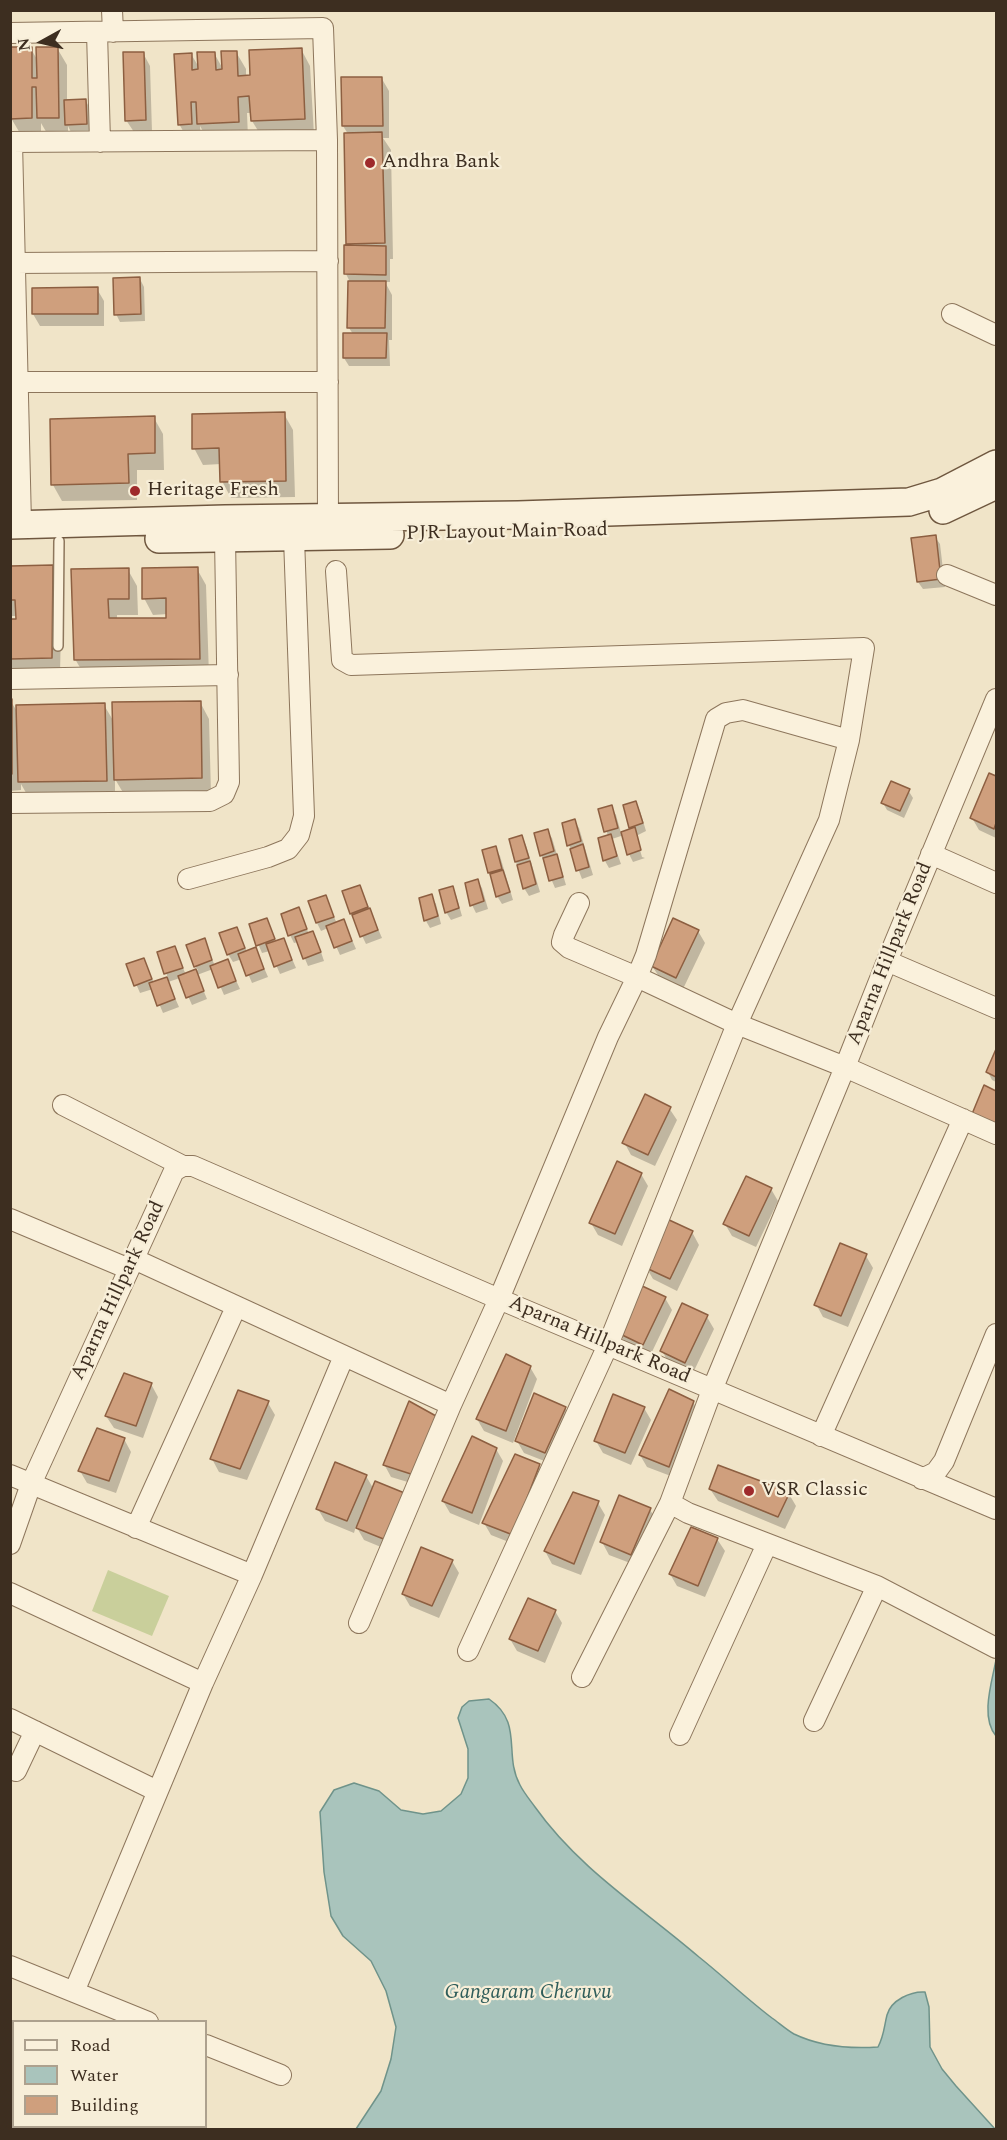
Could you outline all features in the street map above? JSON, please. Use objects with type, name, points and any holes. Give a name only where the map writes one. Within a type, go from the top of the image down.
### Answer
[{"type":"street","points":[[100,142],[105,32],[112,10]]},
{"type":"street","points":[[10,33],[323,28],[327,140],[328,527]]},
{"type":"street","points":[[327,140],[11,142],[17,382],[14,530],[328,527],[518,515],[909,502],[942,492],[996,464]]},
{"type":"street","points":[[14,262],[328,261]]},
{"type":"street","points":[[952,314],[996,334]]},
{"type":"street","points":[[17,382],[328,382]]},
{"type":"street","name":"PJR Layout Main Road","points":[[14,530],[59,541],[294,538],[328,527],[602,531],[910,518],[929,515],[951,507],[996,485]]},
{"type":"street","points":[[10,803],[210,801],[224,794],[229,783],[225,538]]},
{"type":"street","points":[[188,879],[278,853],[288,849],[299,835],[304,816],[294,538]]},
{"type":"street","points":[[336,571],[342,660],[351,665],[864,648],[849,740],[829,820],[737,1023],[608,1345],[468,1651]]},
{"type":"street","points":[[947,575],[996,595]]},
{"type":"street","points":[[10,679],[228,675]]},
{"type":"street","name":"Aparna Hillpark Road","points":[[10,1544],[31,1484],[131,1264],[174,1171],[183,1166],[194,1166],[712,1390],[996,699]]},
{"type":"street","points":[[359,1623],[451,1405],[499,1299],[608,1036],[646,955],[716,719],[726,713],[743,710],[849,740]]},
{"type":"street","points":[[931,854],[996,883]]},
{"type":"street","points":[[579,903],[562,942],[569,948],[996,1134]]},
{"type":"street","points":[[887,961],[996,1008]]},
{"type":"street","points":[[63,1104],[183,1166]]},
{"type":"street","points":[[821,1436],[963,1119]]},
{"type":"street","points":[[10,1219],[131,1264],[236,1307],[451,1405]]},
{"type":"street","points":[[136,1528],[236,1307]]},
{"type":"street","points":[[922,1479],[936,1472],[944,1461],[996,1334]]},
{"type":"street","points":[[74,1992],[203,1683],[252,1575],[344,1356]]},
{"type":"street","points":[[582,1677],[670,1503],[712,1390],[996,1509]]},
{"type":"street","points":[[10,1474],[252,1575]]},
{"type":"street","points":[[670,1503],[688,1513],[877,1586],[996,1648]]},
{"type":"street","points":[[680,1736],[767,1544]]},
{"type":"street","points":[[814,1721],[877,1586]]},
{"type":"street","points":[[10,1593],[203,1683]]},
{"type":"street","points":[[10,1719],[158,1791]]},
{"type":"street","points":[[16,1771],[35,1731]]},
{"type":"street","points":[[10,1966],[143,2020]]},
{"type":"street","points":[[207,2045],[280,2075]]},
{"type":"lane","points":[[58,646],[59,541]]},
{"type":"green space","points":[[108,1570],[169,1596],[152,1636],[92,1611]]},
{"type":"water","points":[[996,1660],[996,1736],[989,1719],[988,1699]]},
{"type":"water","name":"Gangaram Cheruvu","points":[[489,1699],[500,1708],[506,1718],[510,1729],[515,1773],[523,1791],[571,1850],[612,1887],[763,2011],[791,2032],[814,2042],[856,2048],[878,2047],[887,2015],[893,2005],[908,1995],[925,1992],[929,2007],[930,2047],[942,2069],[995,2129],[356,2129],[381,2091],[391,2059],[396,2027],[386,1991],[371,1961],[343,1936],[331,1916],[324,1872],[320,1812],[334,1790],[354,1783],[379,1791],[401,1810],[423,1814],[441,1811],[461,1794],[468,1778],[468,1749],[458,1718],[462,1707],[469,1701]]},
{"type":"building","points":[[10,47],[32,47],[32,78],[37,78],[36,47],[58,47],[59,118],[37,118],[36,87],[32,87],[32,118],[10,119]]},
{"type":"building","points":[[302,48],[305,119],[251,121],[249,96],[238,97],[239,122],[197,124],[196,102],[191,102],[192,124],[178,125],[174,54],[192,53],[192,70],[198,69],[197,52],[215,52],[216,70],[222,69],[221,51],[237,51],[238,76],[250,75],[249,50]]},
{"type":"building","points":[[123,52],[144,52],[146,120],[125,121]]},
{"type":"building","points":[[341,77],[382,77],[383,126],[342,126]]},
{"type":"building","points":[[86,99],[87,124],[65,125],[64,100]]},
{"type":"building","points":[[382,132],[385,243],[346,244],[344,133]]},
{"type":"building","points":[[344,245],[386,246],[386,275],[344,274]]},
{"type":"building","points":[[140,277],[141,314],[114,315],[113,278]]},
{"type":"building","points":[[348,281],[386,281],[385,328],[347,328]]},
{"type":"building","points":[[98,287],[98,314],[32,314],[32,288]]},
{"type":"building","points":[[343,333],[387,333],[386,358],[343,358]]},
{"type":"building","points":[[285,412],[286,481],[220,482],[219,448],[192,449],[192,414]]},
{"type":"building","points":[[155,416],[155,453],[128,454],[129,483],[51,485],[50,419]]},
{"type":"building","points":[[936,535],[941,579],[917,582],[911,538]]},
{"type":"building","points":[[53,565],[52,658],[10,659],[10,619],[16,619],[15,600],[10,600],[10,566]]},
{"type":"building","points":[[198,567],[200,659],[74,660],[71,569],[129,568],[129,599],[108,599],[109,618],[166,618],[166,598],[142,599],[142,568]]},
{"type":"building","points":[[10,699],[12,699],[12,774],[10,774]]},
{"type":"building","points":[[201,701],[202,778],[114,780],[112,702]]},
{"type":"building","points":[[105,703],[107,781],[18,782],[16,705]]},
{"type":"building","points":[[989,773],[996,776],[994,829],[970,818]]},
{"type":"building","points":[[891,781],[910,789],[900,811],[881,803]]},
{"type":"building","points":[[636,801],[643,823],[629,828],[623,805]]},
{"type":"building","points":[[612,805],[618,828],[604,832],[598,809]]},
{"type":"building","points":[[575,819],[581,841],[567,846],[562,823]]},
{"type":"building","points":[[635,827],[641,850],[627,855],[621,832]]},
{"type":"building","points":[[548,829],[554,851],[540,856],[534,833]]},
{"type":"building","points":[[611,834],[617,856],[603,861],[598,838]]},
{"type":"building","points":[[522,835],[529,858],[515,862],[509,839]]},
{"type":"building","points":[[583,844],[589,867],[576,871],[570,849]]},
{"type":"building","points":[[496,846],[502,869],[488,873],[482,850]]},
{"type":"building","points":[[557,854],[563,877],[549,881],[543,858]]},
{"type":"building","points":[[530,861],[536,884],[523,889],[517,865]]},
{"type":"building","points":[[503,870],[510,892],[496,897],[490,874]]},
{"type":"building","points":[[478,879],[484,901],[470,906],[465,883]]},
{"type":"building","points":[[360,885],[368,907],[350,914],[342,891]]},
{"type":"building","points":[[453,886],[459,908],[445,913],[439,890]]},
{"type":"building","points":[[432,894],[438,916],[424,921],[419,898]]},
{"type":"building","points":[[326,895],[334,917],[316,923],[308,901]]},
{"type":"building","points":[[299,907],[307,929],[288,936],[281,914]]},
{"type":"building","points":[[370,908],[378,930],[360,937],[352,915]]},
{"type":"building","points":[[267,918],[275,939],[256,946],[249,924]]},
{"type":"building","points":[[673,918],[699,930],[676,978],[651,966]]},
{"type":"building","points":[[344,919],[352,941],[334,948],[326,926]]},
{"type":"building","points":[[237,927],[245,948],[227,955],[219,933]]},
{"type":"building","points":[[313,931],[321,952],[303,959],[295,937]]},
{"type":"building","points":[[205,938],[212,960],[194,967],[186,945]]},
{"type":"building","points":[[284,938],[292,960],[274,967],[266,944]]},
{"type":"building","points":[[175,946],[183,968],[164,974],[157,952]]},
{"type":"building","points":[[256,947],[264,969],[246,976],[238,954]]},
{"type":"building","points":[[144,958],[152,979],[134,986],[126,964]]},
{"type":"building","points":[[228,959],[236,981],[218,988],[210,966]]},
{"type":"building","points":[[196,969],[204,991],[186,998],[178,976]]},
{"type":"building","points":[[167,977],[175,999],[157,1006],[149,983]]},
{"type":"building","points":[[996,1049],[996,1077],[986,1072]]},
{"type":"building","points":[[984,1085],[996,1091],[996,1126],[972,1114]]},
{"type":"building","points":[[645,1094],[671,1107],[648,1155],[622,1143]]},
{"type":"building","points":[[617,1161],[642,1173],[615,1234],[589,1223]]},
{"type":"building","points":[[746,1176],[772,1188],[749,1236],[723,1224]]},
{"type":"building","points":[[667,1219],[693,1231],[670,1279],[644,1267]]},
{"type":"building","points":[[840,1243],[867,1254],[841,1316],[814,1305]]},
{"type":"building","points":[[640,1285],[666,1297],[643,1345],[618,1333]]},
{"type":"building","points":[[682,1303],[708,1315],[685,1363],[660,1351]]},
{"type":"building","points":[[506,1354],[531,1366],[506,1431],[476,1419]]},
{"type":"building","points":[[124,1373],[152,1383],[136,1426],[105,1416]]},
{"type":"building","points":[[669,1389],[694,1401],[669,1467],[639,1455]]},
{"type":"building","points":[[238,1390],[269,1401],[240,1469],[210,1459]]},
{"type":"building","points":[[534,1393],[566,1407],[545,1453],[515,1441]]},
{"type":"building","points":[[613,1394],[645,1407],[625,1453],[594,1441]]},
{"type":"building","points":[[409,1401],[436,1416],[414,1475],[383,1465]]},
{"type":"building","points":[[97,1428],[125,1438],[109,1481],[78,1471]]},
{"type":"building","points":[[472,1436],[497,1448],[472,1513],[442,1501]]},
{"type":"building","points":[[515,1454],[540,1464],[513,1535],[482,1523]]},
{"type":"building","points":[[335,1462],[367,1475],[347,1521],[316,1509]]},
{"type":"building","name":"VSR Classic","points":[[718,1465],[790,1492],[778,1517],[709,1489]]},
{"type":"building","points":[[375,1481],[407,1494],[386,1540],[356,1528]]},
{"type":"building","points":[[573,1492],[599,1501],[574,1564],[544,1551]]},
{"type":"building","points":[[619,1495],[651,1508],[631,1555],[600,1542]]},
{"type":"building","points":[[691,1527],[718,1538],[698,1586],[669,1574]]},
{"type":"building","points":[[421,1547],[453,1560],[432,1606],[402,1594]]},
{"type":"building","points":[[528,1598],[556,1610],[538,1651],[509,1639]]},
{"type":"place","name":"Andhra Bank","points":[[370,163]]},
{"type":"place","name":"Heritage Fresh","points":[[135,491]]},
{"type":"place","name":"VSR Classic","points":[[749,1491]]}]
